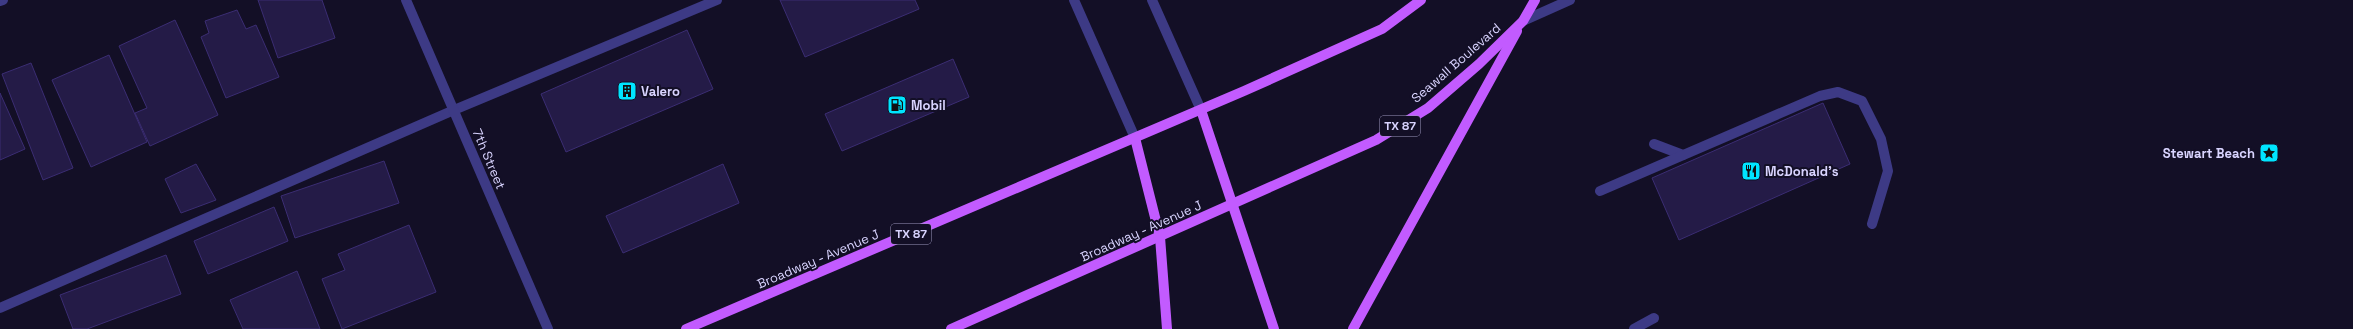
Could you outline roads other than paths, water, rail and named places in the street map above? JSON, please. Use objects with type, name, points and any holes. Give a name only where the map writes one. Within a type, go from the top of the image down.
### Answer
[{"type":"main road","name":"TX 87","points":[[1135,138],[1201,110],[1382,28],[1420,0]]},
{"type":"main road","name":"Seawall Boulevard","points":[[1231,205],[1376,140],[1428,108],[1479,64],[1523,21],[1535,0]]},
{"type":"main road","points":[[1353,329],[1523,21]]},
{"type":"main road","points":[[1201,110],[1231,205],[1274,329]]},
{"type":"main road","points":[[1135,138],[1160,237],[1166,329]]},
{"type":"main road","name":"Broadway - Avenue J","points":[[686,329],[1135,138]]},
{"type":"main road","name":"Broadway - Avenue J","points":[[951,329],[969,325],[1231,205]]},
{"type":"street","name":"7th Street","points":[[406,0],[548,329]]},
{"type":"street","points":[[0,308],[454,110],[717,0]]},
{"type":"street","points":[[1074,0],[1135,138]]},
{"type":"street","points":[[1152,0],[1201,110]]},
{"type":"street","points":[[1523,21],[1570,0]]},
{"type":"street","points":[[1600,191],[1820,96],[1838,92],[1862,101],[1881,139],[1888,171],[1872,224]]},
{"type":"street","points":[[1654,144],[1683,155]]},
{"type":"street","points":[[1634,329],[1654,318]]},
{"type":"place","name":"Valero","points":[[627,91]]},
{"type":"place","name":"Mobil","points":[[897,105]]},
{"type":"place","name":"Stewart Beach","points":[[2269,153]]},
{"type":"place","name":"McDonald's","points":[[1751,171]]}]
